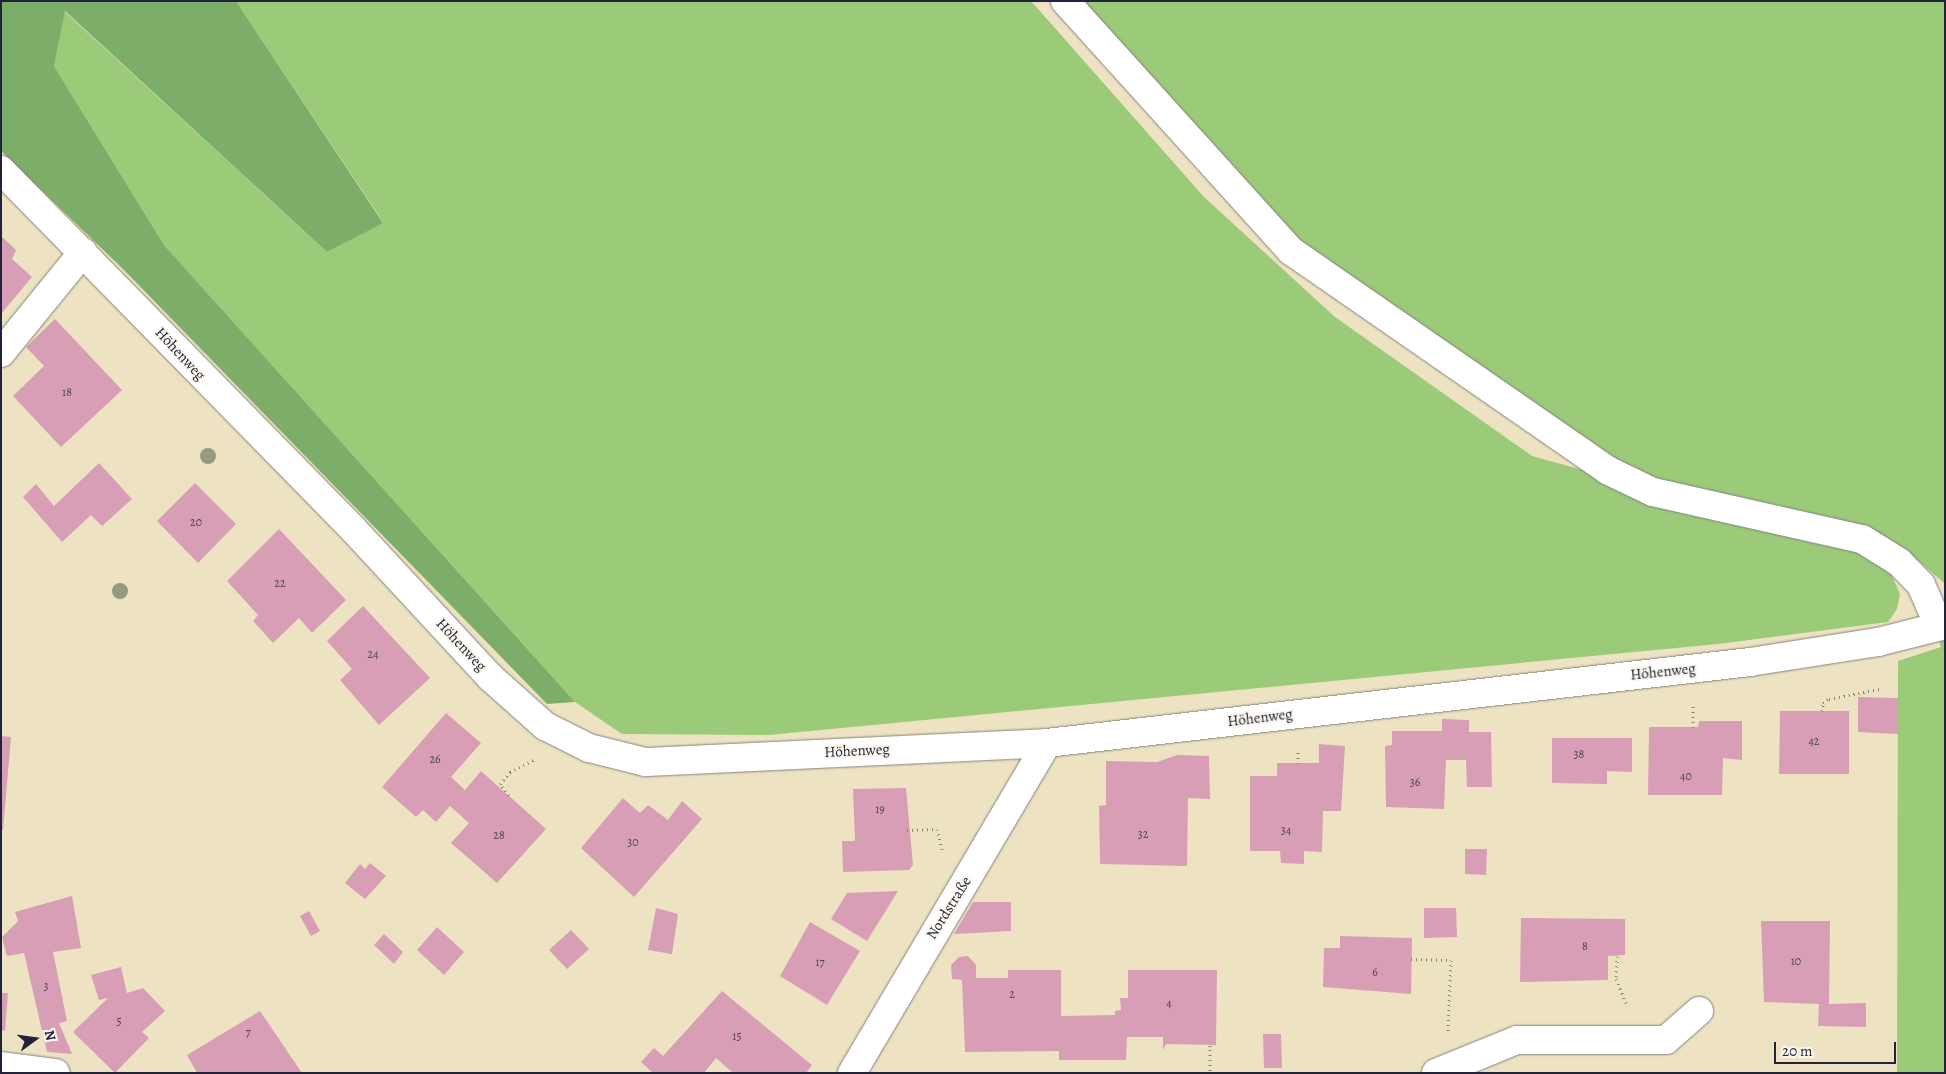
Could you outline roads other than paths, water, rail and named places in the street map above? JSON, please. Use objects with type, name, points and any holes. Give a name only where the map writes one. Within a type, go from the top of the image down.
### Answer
[{"type":"street","points":[[1065,1],[1291,251],[1607,470],[1653,492],[1862,539],[1899,562],[1921,585],[1942,625]]},
{"type":"street","name":"Höhenweg","points":[[1,170],[353,529],[490,677],[558,732],[589,748],[644,762],[1047,743],[1750,662],[1878,642],[1942,625]]},
{"type":"street","points":[[1,353],[83,252]]},
{"type":"street","name":"Nordstraße","points":[[852,1073],[1047,743]]},
{"type":"street","points":[[1436,1073],[1517,1040],[1666,1040],[1699,1011]]},
{"type":"street","points":[[1,1066],[56,1073]]}]
